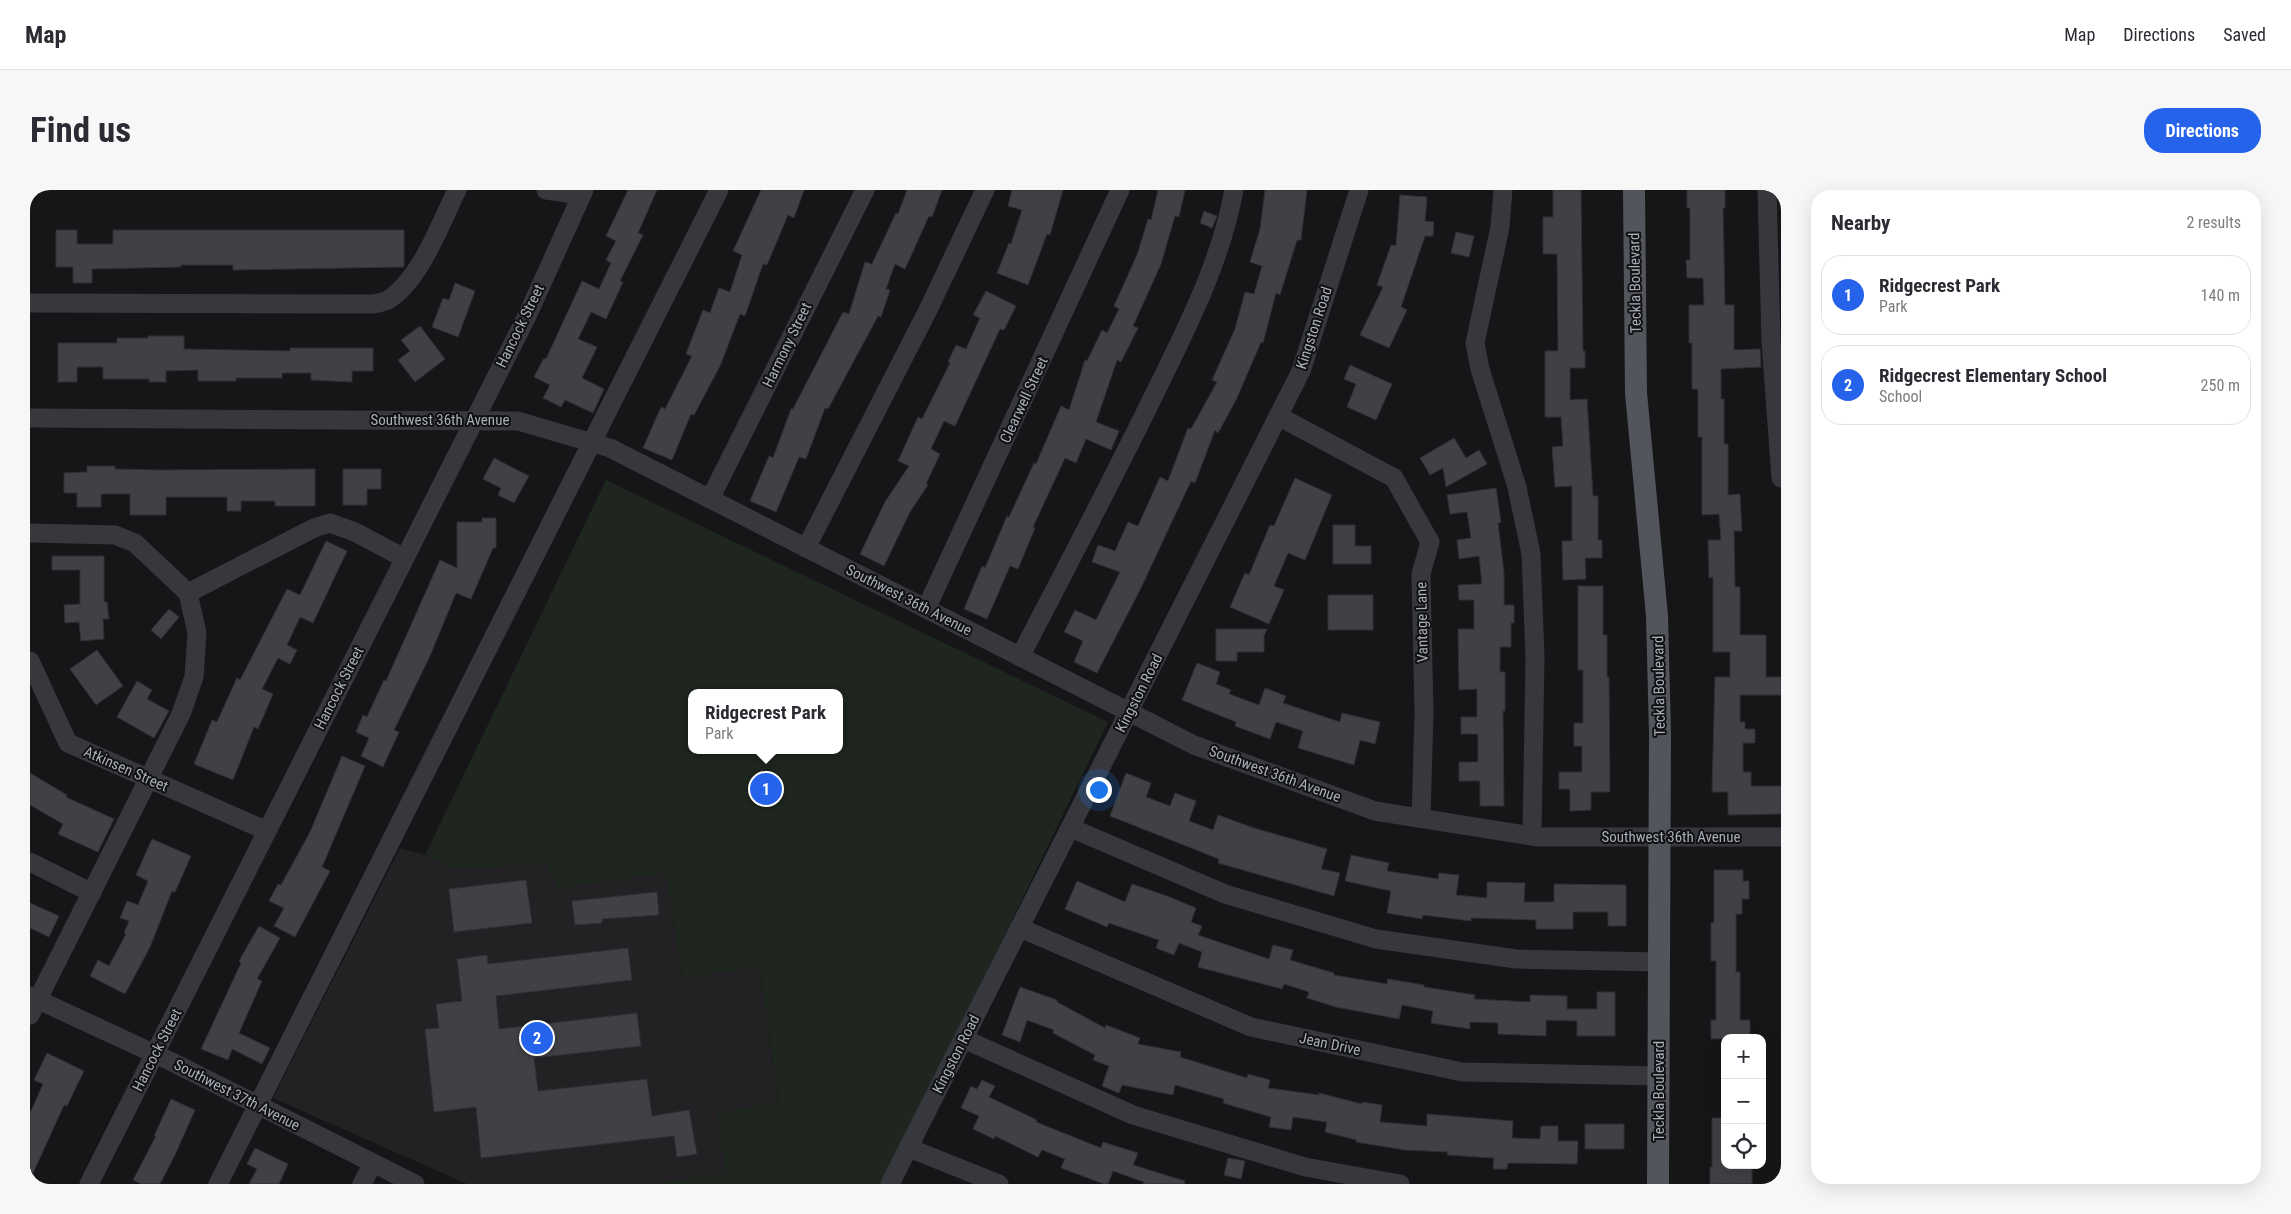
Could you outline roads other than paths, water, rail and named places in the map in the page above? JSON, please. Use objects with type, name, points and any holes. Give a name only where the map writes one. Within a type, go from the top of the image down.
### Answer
[{"type":"main road","name":"Teckla Boulevard","points":[[1634,190],[1636,393],[1658,616],[1660,734],[1658,1184]]},
{"type":"street","points":[[30,302],[373,304],[387,301],[400,290],[419,267],[457,190]]},
{"type":"street","points":[[546,190],[582,193]]},
{"type":"street","points":[[218,1184],[719,190]]},
{"type":"street","name":"Harmony Street","points":[[710,499],[864,190]]},
{"type":"street","points":[[806,548],[928,310],[984,190]]},
{"type":"street","name":"Clearwell Street","points":[[926,609],[1120,190]]},
{"type":"street","points":[[1020,656],[1128,450],[1202,296],[1228,223],[1234,190]]},
{"type":"street","name":"Kingston Road","points":[[890,1184],[1301,371],[1358,190]]},
{"type":"street","points":[[1503,190],[1500,227],[1475,344],[1482,377],[1517,487],[1531,554],[1536,657],[1532,836]]},
{"type":"street","points":[[1767,190],[1771,342],[1781,478]]},
{"type":"street","name":"Hancock Street","points":[[89,1184],[527,316],[582,193]]},
{"type":"street","name":"Vantage Lane","points":[[1278,416],[1394,478],[1430,542],[1421,574],[1424,713],[1421,818]]},
{"type":"street","name":"Southwest 36th Avenue","points":[[30,418],[518,421],[610,448],[1194,745],[1375,811],[1532,836],[1781,837]]},
{"type":"street","points":[[188,593],[314,528],[330,523],[354,532],[404,558]]},
{"type":"street","points":[[30,533],[115,535],[135,543],[188,593],[197,633],[194,677],[181,714],[92,893],[33,1004]]},
{"type":"street","name":"Atkinsen Street","points":[[30,660],[68,744],[267,831]]},
{"type":"street","points":[[1071,828],[1225,894],[1376,939],[1516,959],[1659,962]]},
{"type":"street","points":[[30,862],[92,893]]},
{"type":"street","name":"Jean Drive","points":[[1020,928],[1252,1027],[1462,1072],[1659,1076]]},
{"type":"street","name":"Southwest 37th Avenue","points":[[33,1004],[155,1054],[415,1184]]},
{"type":"street","points":[[964,1039],[1133,1116],[1305,1167],[1400,1184]]},
{"type":"street","points":[[909,1148],[1000,1184]]},
{"type":"street","points":[[362,1184],[373,1163]]},
{"type":"place","name":"Ridgecrest Park","points":[[766,789]]},
{"type":"place","name":"Ridgecrest Elementary School","points":[[537,1038]]}]
